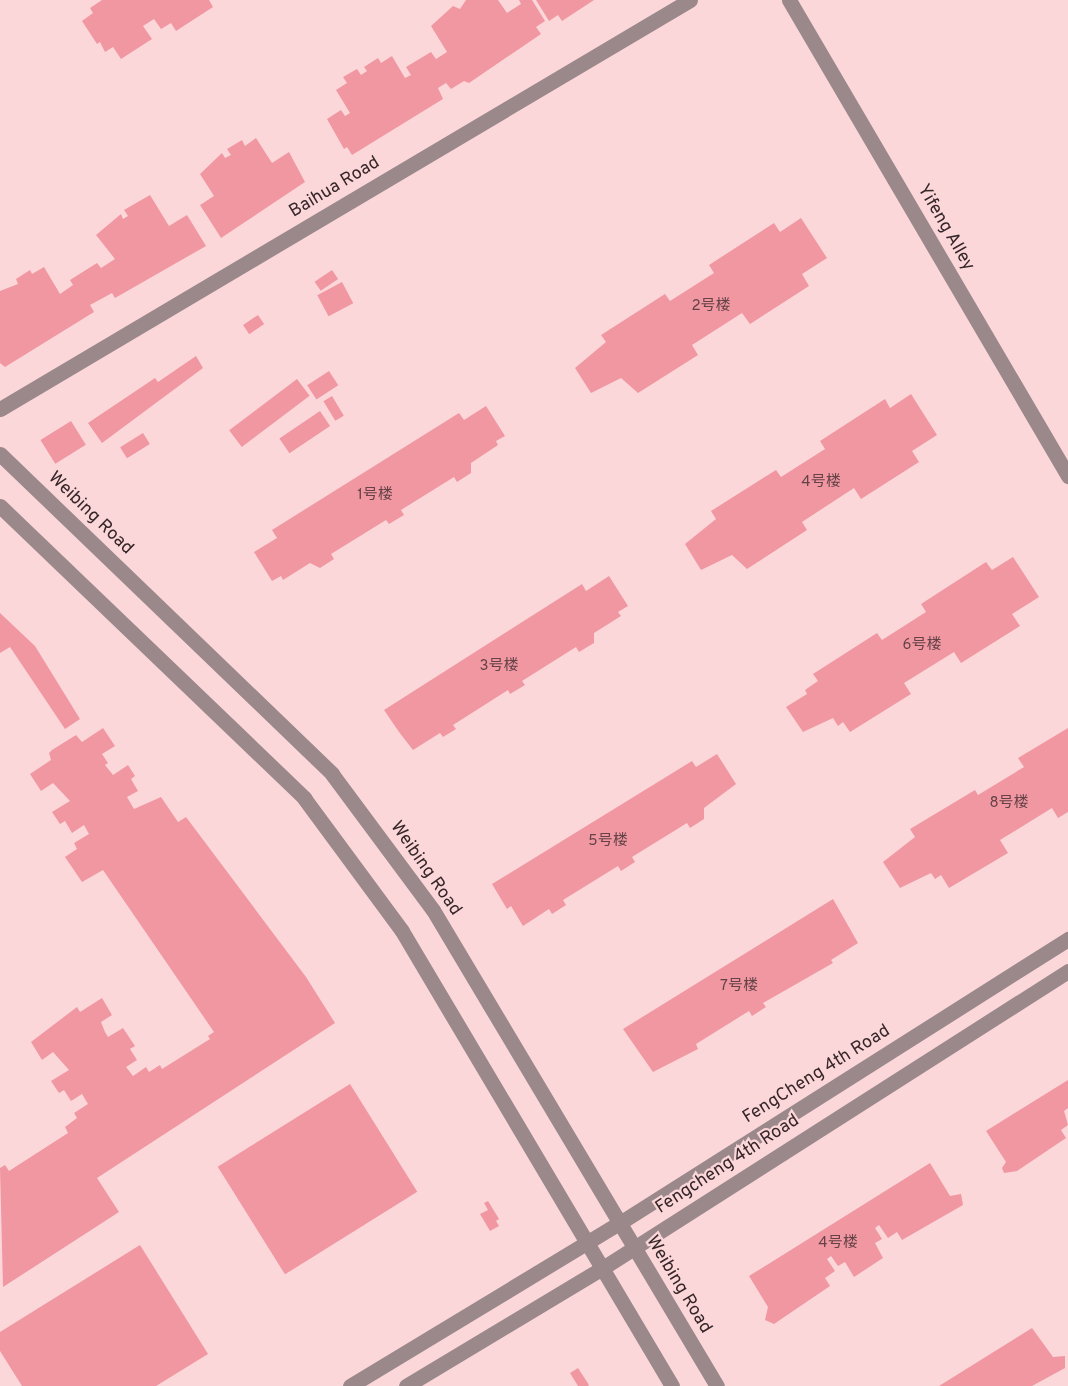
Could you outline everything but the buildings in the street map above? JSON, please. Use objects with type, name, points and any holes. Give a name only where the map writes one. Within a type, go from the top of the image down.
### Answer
[{"type":"street","name":"Baihua Road","points":[[0,409],[690,0]]},
{"type":"street","name":"Yifeng Alley","points":[[789,0],[1068,476]]},
{"type":"street","name":"Weibing Road","points":[[0,454],[332,774],[433,910],[618,1224],[717,1386]]},
{"type":"street","points":[[0,506],[304,798],[402,931],[672,1386]]},
{"type":"street","name":"FengCheng 4th Road","points":[[586,1243],[1068,939]]},
{"type":"street","name":"Fengcheng 4th Road","points":[[406,1386],[601,1269],[1068,971]]},
{"type":"street","points":[[350,1386],[586,1243]]}]
